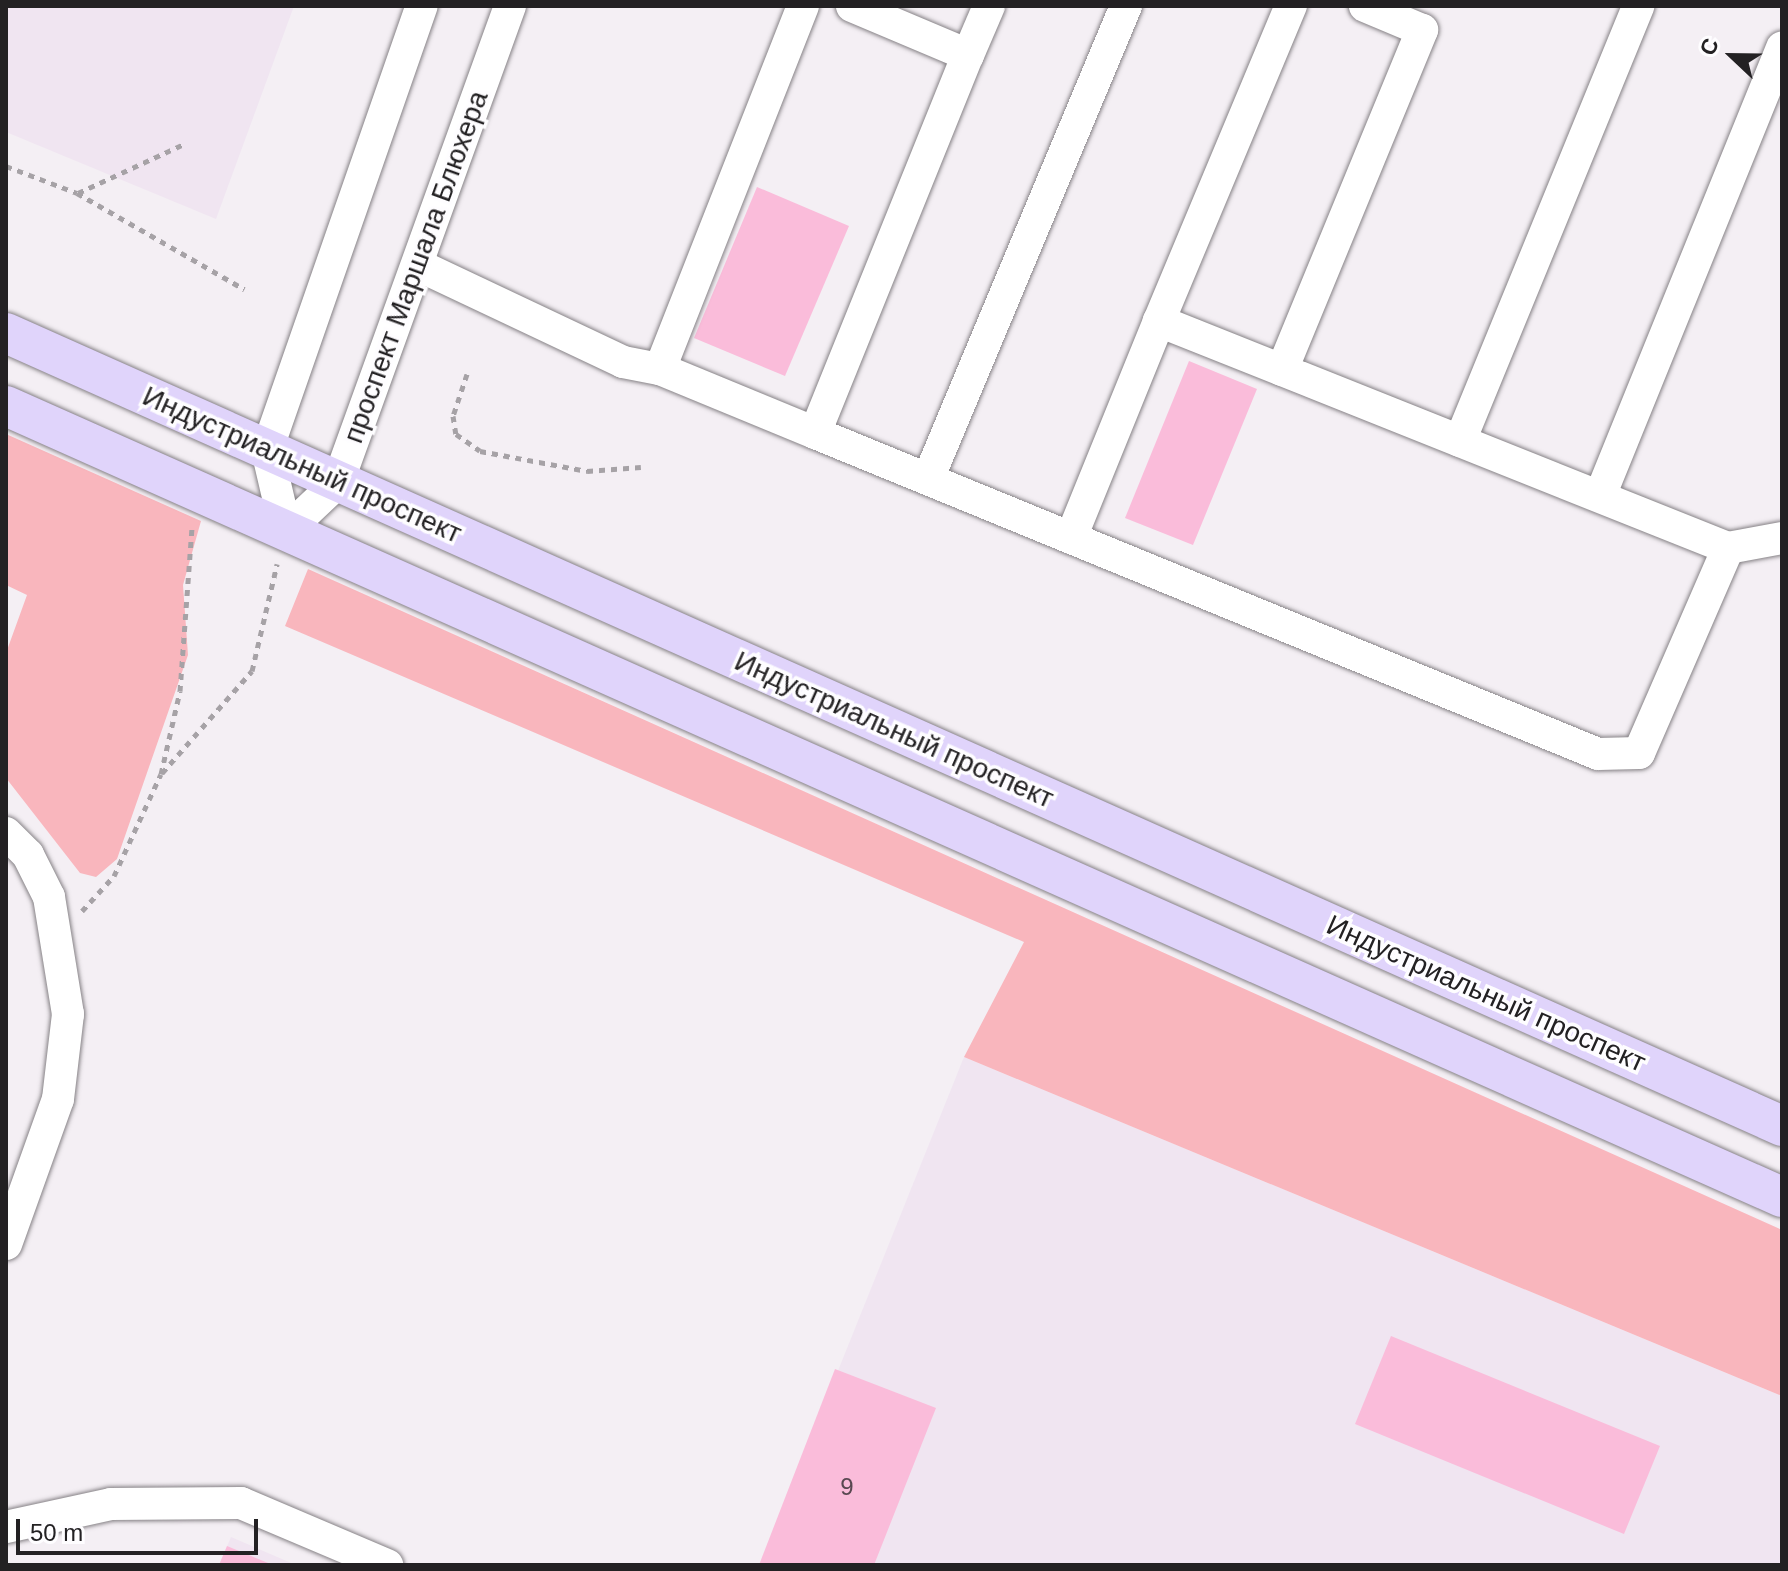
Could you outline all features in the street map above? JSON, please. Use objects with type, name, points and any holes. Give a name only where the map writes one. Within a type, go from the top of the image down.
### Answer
[{"type":"main road","name":"Индустриальный проспект","points":[[6,333],[1782,1126]]},
{"type":"main road","points":[[6,406],[1782,1197]]},
{"type":"street","points":[[286,531],[267,450],[422,6]]},
{"type":"street","name":"проспект Маршала Блюхера","points":[[286,531],[338,482],[510,6]]},
{"type":"street","points":[[660,369],[803,6]]},
{"type":"street","points":[[852,6],[968,55]]},
{"type":"street","points":[[815,433],[989,6]]},
{"type":"street","points":[[928,479],[1126,6]]},
{"type":"street","points":[[1071,538],[1291,6]]},
{"type":"street","points":[[1282,370],[1422,30],[1365,6]]},
{"type":"street","points":[[1460,441],[1638,6]]},
{"type":"street","points":[[1600,496],[1782,47]]},
{"type":"street","points":[[418,265],[623,362],[660,369],[1598,754],[1639,753],[1728,548]]},
{"type":"street","points":[[1159,321],[1728,548],[1782,538]]},
{"type":"street","points":[[6,833],[28,855],[57,933],[68,1014],[58,1099],[6,1244]]},
{"type":"street","points":[[6,1527],[111,1504],[241,1503],[387,1565]]},
{"type":"path","points":[[77,193],[182,145]]},
{"type":"path","points":[[6,166],[77,193],[244,289]]},
{"type":"path","points":[[467,374],[453,416],[456,434],[480,451],[587,471],[641,467]]},
{"type":"path","points":[[57,933],[114,876],[161,774],[180,691],[185,556],[201,493]]},
{"type":"path","points":[[161,774],[252,671],[286,531]]},
{"type":"shaded area","points":[[6,6],[294,6],[216,219],[6,132]]},
{"type":"shaded area","points":[[6,434],[201,521],[183,585],[188,655],[117,859],[96,877],[80,873],[6,778],[6,653],[27,595],[6,585]]},
{"type":"shaded area","points":[[308,569],[1782,1230],[1782,1396],[964,1057],[1024,942],[285,626]]},
{"type":"shaded area","points":[[964,1057],[1782,1396],[1782,1565],[760,1565]]},
{"type":"shaded area","points":[[231,1537],[296,1565],[219,1565]]},
{"type":"building","points":[[757,187],[849,226],[785,376],[694,338]]},
{"type":"building","points":[[1189,361],[1257,389],[1193,545],[1125,518]]},
{"type":"building","points":[[1391,1336],[1660,1446],[1624,1534],[1355,1424]]},
{"type":"building","points":[[835,1369],[936,1408],[874,1565],[759,1565]]},
{"type":"building","points":[[227,1546],[273,1565],[219,1565]]}]
